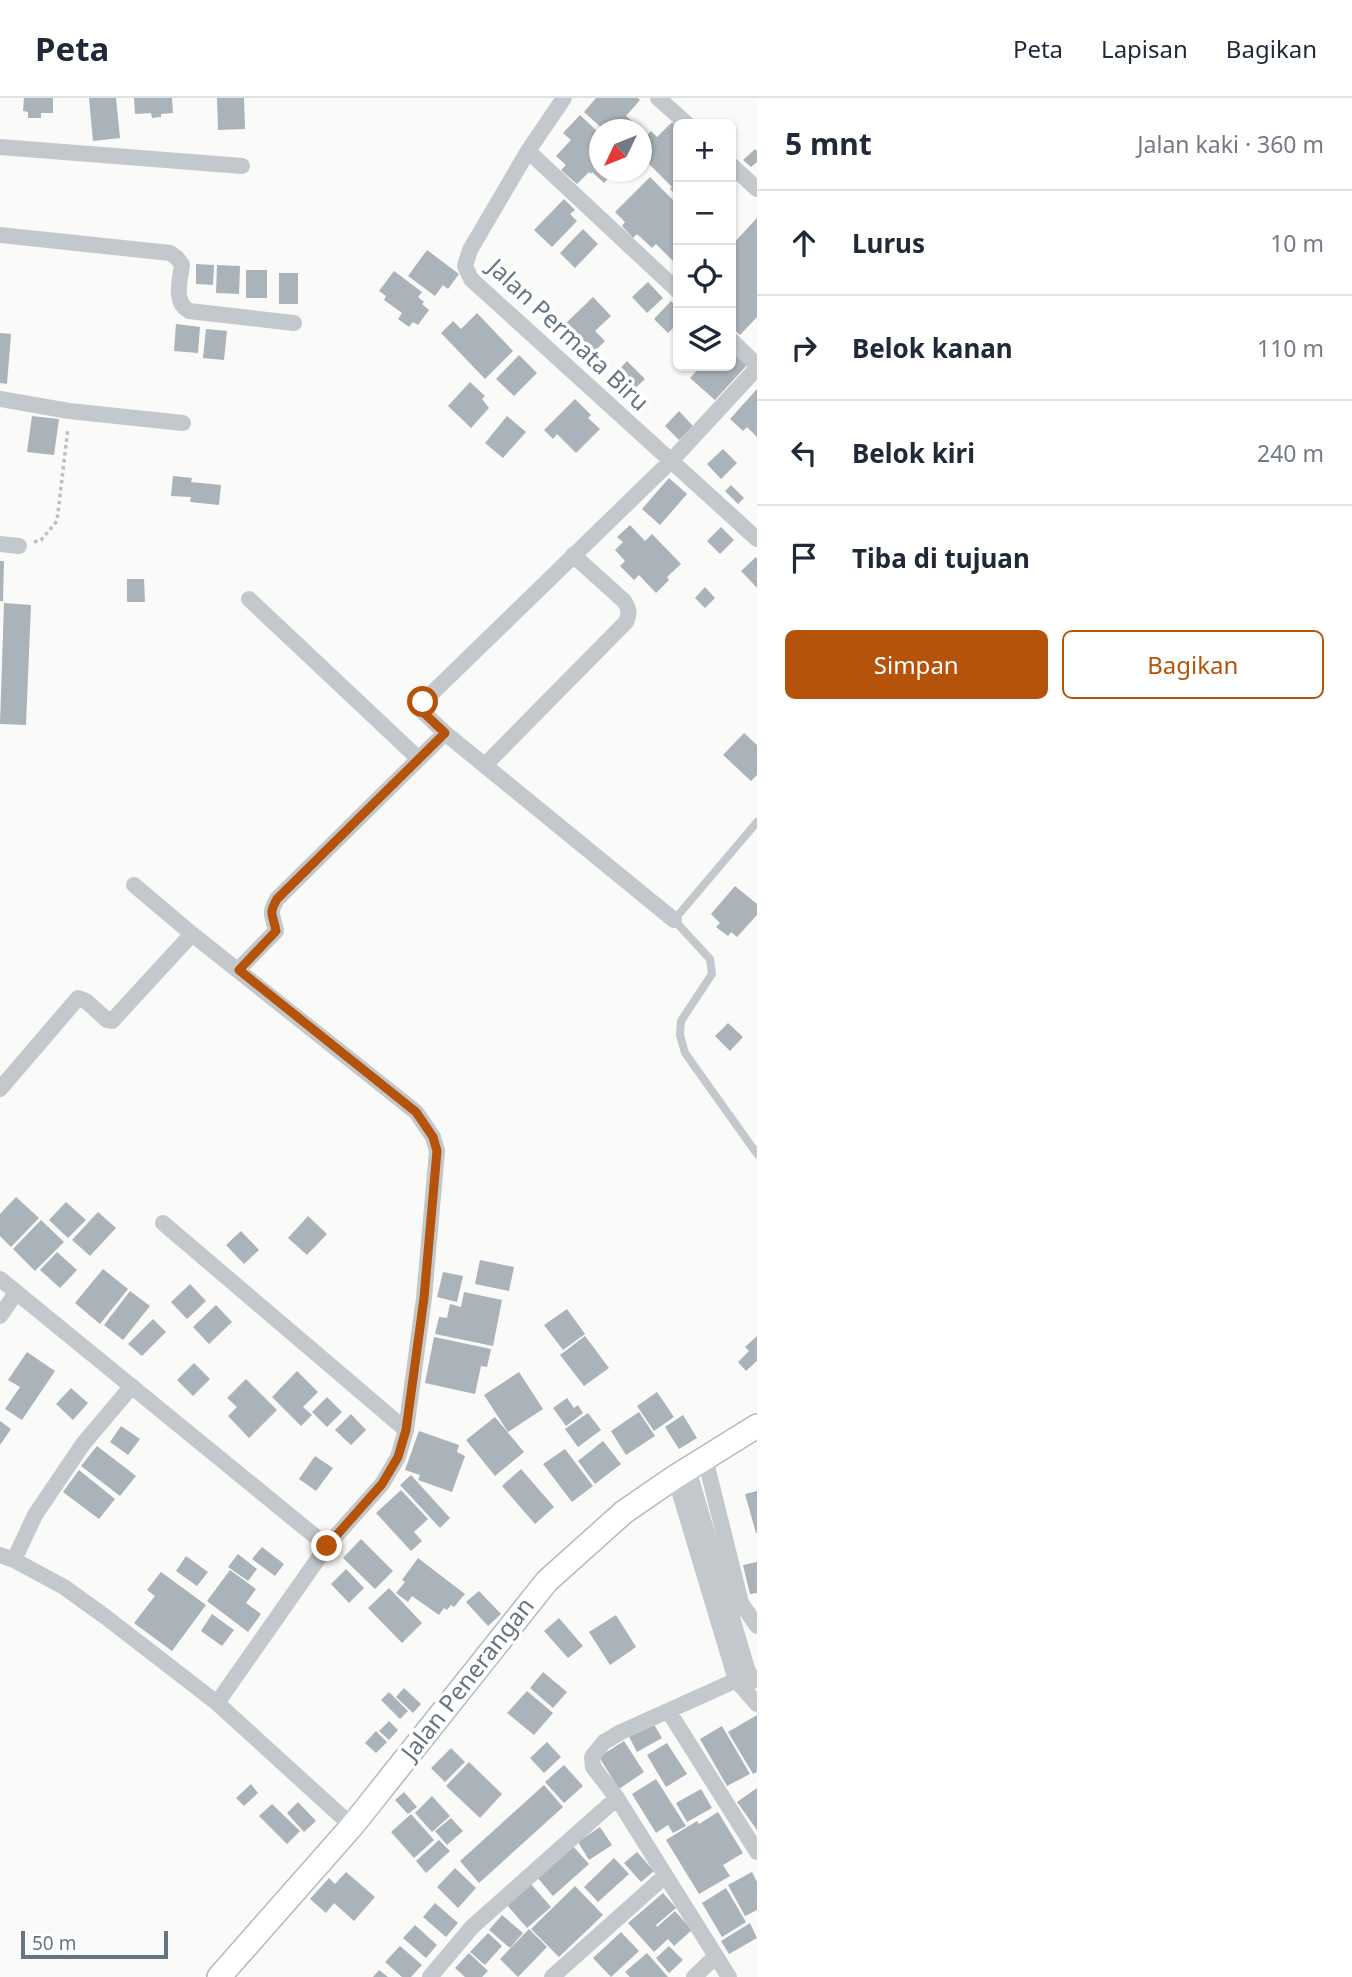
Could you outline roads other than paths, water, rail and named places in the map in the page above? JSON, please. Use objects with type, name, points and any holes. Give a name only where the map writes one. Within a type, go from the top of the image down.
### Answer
[{"type":"street","name":"Jalan Permata Biru","points":[[564,98],[528,151],[470,250],[465,266],[471,279],[757,539]]},
{"type":"street","points":[[658,98],[681,119]]},
{"type":"street","points":[[0,147],[242,166]]},
{"type":"street","points":[[528,151],[673,286]]},
{"type":"street","points":[[736,170],[757,189]]},
{"type":"street","points":[[0,235],[170,253],[182,265],[178,301],[189,312],[294,323]]},
{"type":"street","points":[[674,920],[445,733],[423,712],[423,702],[670,461],[757,366],[736,345]]},
{"type":"street","points":[[0,400],[183,424]]},
{"type":"street","points":[[0,544],[19,546]]},
{"type":"street","points":[[485,765],[626,622],[629,615],[624,601],[573,555]]},
{"type":"street","points":[[249,599],[419,759]]},
{"type":"street","points":[[239,970],[276,931],[275,922],[270,915],[277,899],[445,733]]},
{"type":"street","points":[[134,885],[416,1112],[433,1137],[437,1151],[424,1298],[406,1430],[398,1457],[382,1484],[327,1546],[217,1703]]},
{"type":"street","points":[[0,1090],[78,998],[82,998],[107,1020],[112,1021],[192,934]]},
{"type":"street","points":[[163,1223],[406,1430]]},
{"type":"street","points":[[0,1279],[327,1546]]},
{"type":"street","points":[[0,1316],[16,1293]]},
{"type":"street","points":[[132,1386],[83,1444],[7,1558],[64,1587],[217,1703],[352,1826]]},
{"type":"street","name":"Jalan Penerangan","points":[[219,1977],[352,1826],[547,1581],[624,1512],[757,1426]]},
{"type":"street","points":[[689,1468],[717,1590],[743,1677],[756,1703]]},
{"type":"street","points":[[689,1468],[741,1603],[757,1626]]},
{"type":"street","points":[[729,1977],[617,1798],[593,1767],[592,1757],[604,1742],[621,1732],[743,1677]]},
{"type":"street","points":[[669,1712],[757,1852]]},
{"type":"street","points":[[430,1977],[472,1927],[617,1798]]},
{"type":"street","points":[[552,1977],[665,1876]]},
{"type":"street","points":[[694,1977],[716,1956]]},
{"type":"lane","points":[[756,825],[674,920],[710,959],[712,974],[681,1021],[680,1035],[685,1053],[757,1154]]}]
